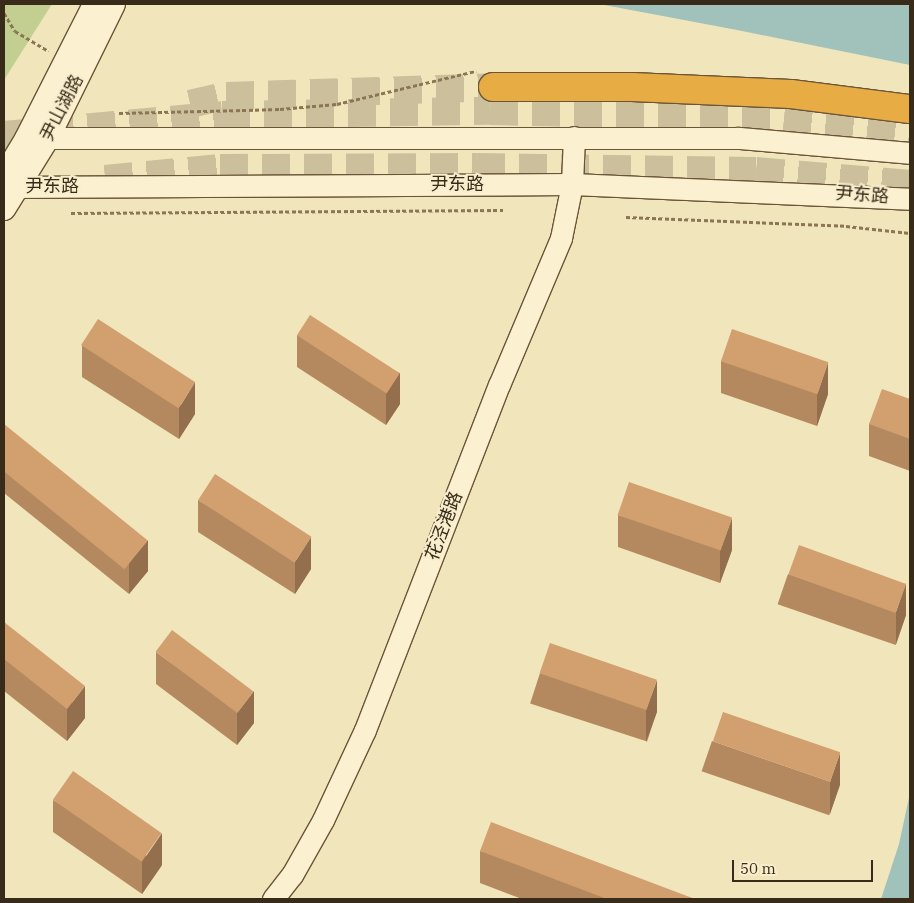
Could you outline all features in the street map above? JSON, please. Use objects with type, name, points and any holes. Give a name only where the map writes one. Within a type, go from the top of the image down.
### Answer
[{"type":"highway","points":[[493,87],[632,86],[791,94],[910,109]]},
{"type":"main road","name":"尹山湖路","points":[[4,209],[9,182],[26,138],[92,4]]},
{"type":"main road","name":"尹山湖路","points":[[9,182],[48,138],[114,4]]},
{"type":"main road","name":"花泾港路","points":[[273,899],[292,875],[324,820],[365,730],[499,385],[561,238],[572,184],[574,137]]},
{"type":"main road","points":[[26,138],[739,138],[910,153]]},
{"type":"main road","name":"尹东路","points":[[9,182],[572,184],[910,199]]},
{"type":"path","points":[[4,13],[15,31],[65,61]]},
{"type":"path","points":[[72,213],[503,210]]},
{"type":"path","points":[[626,217],[846,226],[910,234]]},
{"type":"green space","points":[[4,4],[52,4],[4,80]]},
{"type":"water","points":[[599,4],[910,4],[910,65],[737,30]]},
{"type":"water","points":[[910,793],[910,899],[881,899],[899,844]]},
{"type":"building","points":[[310,315],[400,373],[387,393],[297,335]]},
{"type":"building","points":[[98,319],[195,382],[178,408],[81,345]]},
{"type":"building","points":[[732,329],[828,362],[817,394],[721,361]]},
{"type":"building","points":[[882,389],[910,399],[910,439],[869,424]]},
{"type":"building","points":[[4,424],[148,540],[124,569],[4,472]]},
{"type":"building","points":[[215,474],[311,537],[295,563],[198,500]]},
{"type":"building","points":[[629,482],[732,517],[721,551],[618,515]]},
{"type":"building","points":[[799,545],[906,584],[896,613],[788,574]]},
{"type":"building","points":[[4,622],[85,686],[67,709],[4,659]]},
{"type":"building","points":[[172,630],[253,691],[237,713],[156,652]]},
{"type":"building","points":[[550,643],[657,680],[646,710],[540,673]]},
{"type":"building","points":[[723,712],[840,752],[830,782],[713,741]]},
{"type":"building","points":[[73,771],[161,833],[141,862],[53,800]]},
{"type":"building","points":[[491,822],[695,899],[607,899],[480,851]]},
{"type":"tunnel","points":[[190,104],[226,96],[493,87]]},
{"type":"tunnel","points":[[4,135],[222,115],[490,111],[784,117],[910,130]]},
{"type":"tunnel","points":[[105,179],[220,168],[477,167],[756,171],[910,184]]}]
